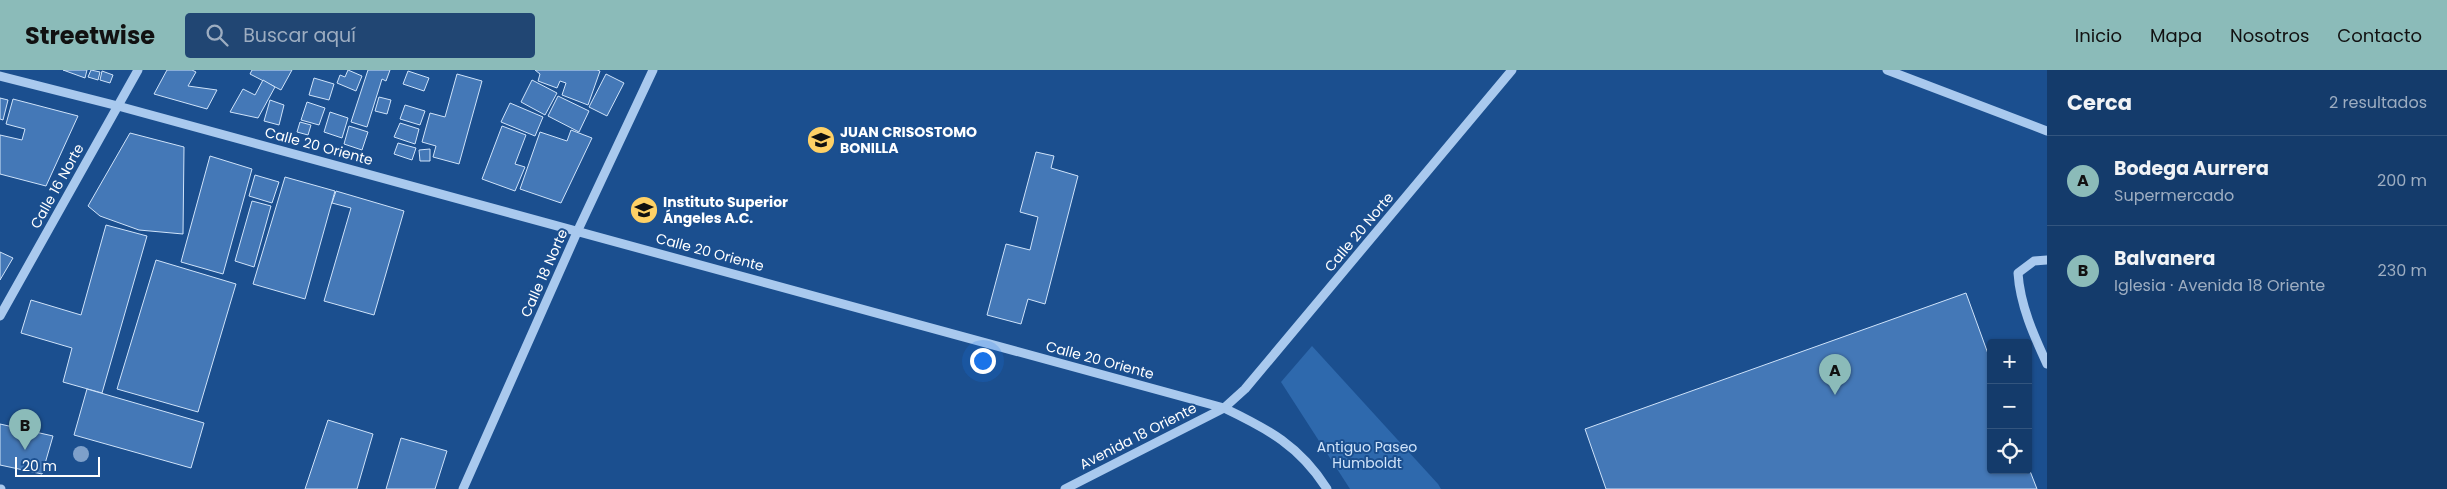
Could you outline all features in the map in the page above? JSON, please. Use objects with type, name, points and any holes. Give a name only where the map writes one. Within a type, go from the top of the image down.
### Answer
[{"type":"street","name":"Calle 16 Norte","points":[[0,316],[138,70]]},
{"type":"street","name":"Calle 18 Norte","points":[[464,489],[578,230],[652,70]]},
{"type":"street","name":"Calle 20 Norte","points":[[1224,408],[1245,389],[1512,70]]},
{"type":"street","points":[[1887,70],[2047,131]]},
{"type":"street","name":"Calle 20 Oriente","points":[[0,76],[578,230],[1224,408],[1266,428],[1296,450],[1327,489]]},
{"type":"street","points":[[2047,260],[2034,261],[2018,273],[2019,289],[2036,341],[2047,364]]},
{"type":"street","name":"Avenida 18 Oriente","points":[[1065,489],[1224,408]]},
{"type":"green space","name":"Antiguo Paseo Humboldt","points":[[1312,346],[1441,489],[1350,489],[1281,382]]},
{"type":"building","points":[[63,70],[87,70],[85,78]]},
{"type":"building","points":[[91,70],[100,72],[98,80],[88,77]]},
{"type":"building","points":[[167,70],[192,70],[196,72],[188,86],[217,90],[207,109],[154,94]]},
{"type":"building","points":[[252,70],[292,70],[281,90],[250,74]]},
{"type":"building","points":[[348,70],[362,76],[356,91],[337,83],[340,75],[345,77]]},
{"type":"building","points":[[368,70],[390,70],[386,81],[382,79],[367,127],[351,122]]},
{"type":"building","points":[[535,70],[600,71],[588,105],[562,95],[566,83],[560,81],[557,88],[538,81],[540,74]]},
{"type":"building","points":[[102,71],[113,75],[110,83],[100,80]]},
{"type":"building","points":[[408,71],[429,78],[424,91],[403,84]]},
{"type":"building","points":[[457,74],[482,81],[459,164],[433,157],[436,146],[422,142],[430,113],[445,117]]},
{"type":"building","points":[[606,74],[624,83],[607,116],[589,107]]},
{"type":"building","points":[[314,78],[334,84],[329,100],[309,95]]},
{"type":"building","points":[[263,80],[275,87],[258,118],[230,112],[243,89],[255,95]]},
{"type":"building","points":[[532,80],[557,93],[545,115],[521,102]]},
{"type":"building","points":[[558,96],[589,111],[579,132],[548,116]]},
{"type":"building","points":[[379,97],[391,100],[387,114],[375,111]]},
{"type":"building","points":[[0,98],[8,100],[3,120],[0,119]]},
{"type":"building","points":[[13,99],[78,116],[46,186],[0,174],[0,135],[22,140],[25,129],[6,124]]},
{"type":"building","points":[[270,100],[284,105],[279,125],[264,121]]},
{"type":"building","points":[[307,102],[325,108],[319,125],[301,120]]},
{"type":"building","points":[[510,103],[543,117],[535,136],[501,122]]},
{"type":"building","points":[[405,105],[425,111],[420,125],[400,119]]},
{"type":"building","points":[[330,112],[348,118],[342,138],[324,132]]},
{"type":"building","points":[[300,122],[311,125],[308,135],[297,132]]},
{"type":"building","points":[[400,123],[419,129],[415,144],[394,137]]},
{"type":"building","points":[[349,126],[368,132],[362,150],[344,144]]},
{"type":"building","points":[[502,126],[526,135],[515,164],[525,167],[515,191],[482,179]]},
{"type":"building","points":[[571,130],[592,138],[561,203],[520,189],[540,132],[567,141]]},
{"type":"building","points":[[130,133],[184,147],[183,234],[139,230],[100,216],[88,206]]},
{"type":"building","points":[[398,143],[416,148],[412,160],[394,154]]},
{"type":"building","points":[[430,149],[430,161],[420,161],[419,150]]},
{"type":"building","points":[[1036,152],[1054,156],[1051,168],[1078,176],[1045,304],[1028,299],[1021,324],[987,315],[1006,244],[1030,250],[1038,217],[1020,212]]},
{"type":"building","points":[[210,156],[252,169],[223,274],[181,262]]},
{"type":"building","points":[[255,175],[279,182],[272,203],[249,196]]},
{"type":"building","points":[[285,177],[335,191],[305,299],[253,284]]},
{"type":"building","points":[[336,191],[404,211],[374,315],[324,301],[351,208],[332,203]]},
{"type":"building","points":[[252,201],[271,206],[254,267],[235,261]]},
{"type":"building","points":[[106,225],[147,236],[102,393],[63,382],[72,348],[21,333],[31,300],[81,315]]},
{"type":"building","points":[[0,252],[13,258],[0,280]]},
{"type":"building","points":[[156,260],[236,284],[198,412],[117,389]]},
{"type":"building","points":[[1966,293],[1987,351],[1987,474],[2031,474],[2037,489],[1606,489],[1585,429]]},
{"type":"building","points":[[87,389],[204,423],[191,468],[74,435]]},
{"type":"building","points":[[328,420],[373,434],[357,489],[305,489]]},
{"type":"building","points":[[0,424],[53,436],[42,474],[0,465]]},
{"type":"building","points":[[401,438],[447,451],[435,489],[386,489]]},
{"type":"place","name":"JUAN CRISOSTOMO BONILLA","points":[[821,140]]},
{"type":"place","name":"Instituto Superior Ángeles A.C.","points":[[644,210]]},
{"type":"place","name":"Bodega Aurrera","points":[[1835,395]]},
{"type":"place","name":"Balvanera","points":[[25,450]]}]
